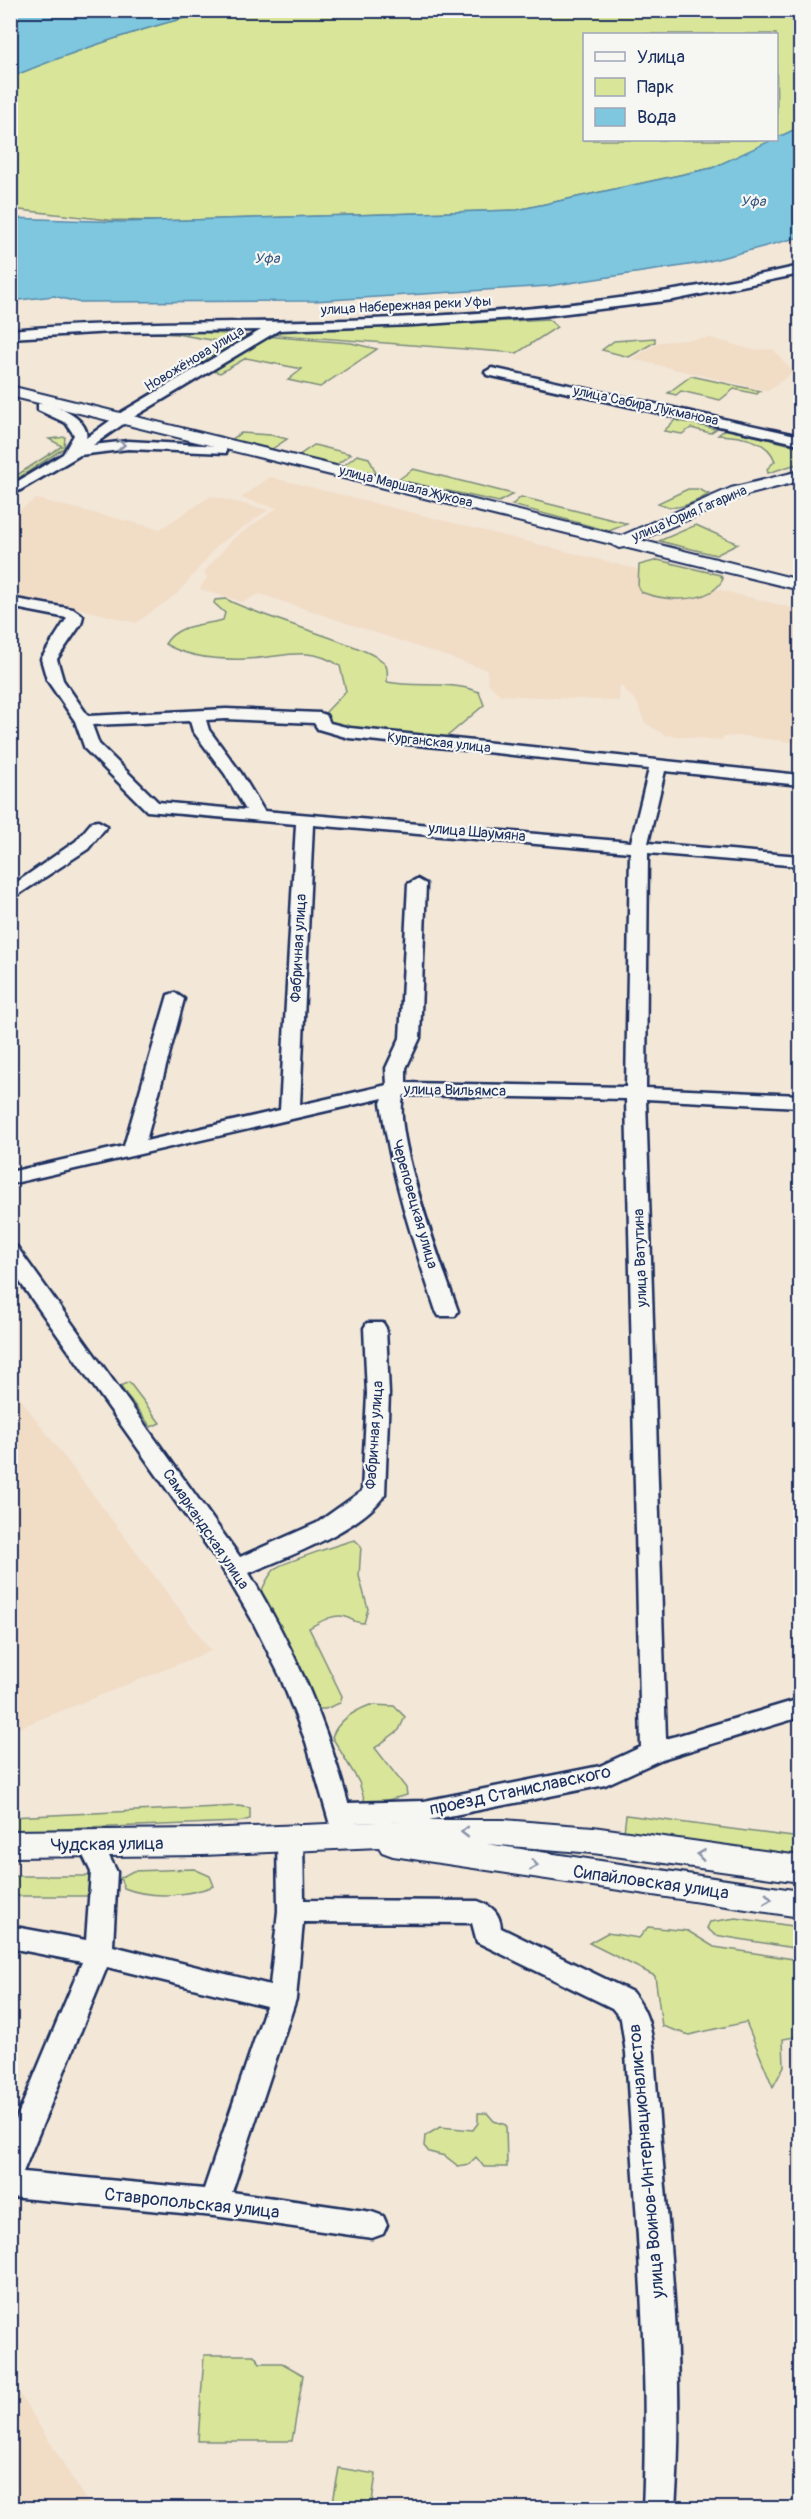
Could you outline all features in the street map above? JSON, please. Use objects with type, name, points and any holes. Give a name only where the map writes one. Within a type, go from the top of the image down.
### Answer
[{"type":"main road","name":"улица Маршала Жукова","points":[[10,391],[222,450],[407,492],[801,592]]},
{"type":"main road","name":"улица Маршала Жукова","points":[[10,399],[121,422],[618,544],[801,585]]},
{"type":"main road","name":"улица Юрия Гагарина","points":[[618,544],[737,492],[801,476]]},
{"type":"main road","name":"Сипайловская улица","points":[[203,1842],[290,1838],[345,1828],[502,1846],[801,1904]]},
{"type":"main road","name":"Сипайловская улица","points":[[502,1846],[593,1840],[801,1869]]},
{"type":"main road","name":"Чудская улица","points":[[10,1844],[91,1845],[203,1842]]},
{"type":"street","name":"улица Набережная реки Уфы","points":[[10,334],[87,328],[280,326],[577,309],[683,295],[801,270]]},
{"type":"street","name":"Новожёнова улица","points":[[65,459],[269,329],[280,326]]},
{"type":"street","name":"улица Сабира Лукманова","points":[[492,372],[801,440]]},
{"type":"street","points":[[43,407],[72,420],[79,428],[81,435],[65,459]]},
{"type":"street","points":[[10,492],[88,448],[103,446],[222,450]]},
{"type":"street","points":[[10,602],[75,615],[73,624],[49,659],[55,680],[83,721]]},
{"type":"street","points":[[197,715],[201,731],[233,774],[257,814]]},
{"type":"street","name":"Курганская улица","points":[[83,721],[197,715],[320,718],[324,726],[349,733],[801,780]]},
{"type":"street","name":"улица Шаумяна","points":[[83,721],[91,746],[153,807],[801,861]]},
{"type":"street","name":"улица Ватутина","points":[[654,1752],[636,1093],[639,846],[658,766]]},
{"type":"street","name":"Фабричная улица","points":[[290,1113],[305,818]]},
{"type":"street","points":[[10,895],[82,845],[98,826]]},
{"type":"street","name":"Череповецкая улица","points":[[417,884],[410,1038],[396,1068],[397,1089],[391,1103],[397,1147],[418,1227],[447,1311]]},
{"type":"street","points":[[133,1150],[175,999]]},
{"type":"street","name":"улица Вильямса","points":[[10,1178],[397,1089],[636,1093],[801,1101]]},
{"type":"street","name":"Самаркандская улица","points":[[10,1252],[235,1569],[263,1617],[292,1676],[319,1742],[345,1828]]},
{"type":"street","name":"Фабричная улица","points":[[235,1569],[302,1541],[357,1509],[373,1494],[378,1394],[375,1328]]},
{"type":"street","name":"проезд Станиславского","points":[[345,1828],[605,1775],[654,1752],[801,1708]]},
{"type":"street","points":[[214,2203],[282,1999],[291,1911],[290,1838]]},
{"type":"street","points":[[10,2170],[99,1954],[104,1872],[91,1845]]},
{"type":"street","name":"улица Воинов-Интернационалистов","points":[[291,1911],[478,1912],[487,1920],[487,1934],[622,2000],[634,2015],[659,2308],[662,2411],[659,2508]]},
{"type":"street","points":[[10,1937],[99,1954],[282,1999]]},
{"type":"street","name":"Ставропольская улица","points":[[10,2184],[214,2203],[372,2225]]},
{"type":"shaded area","points":[[711,338],[753,350],[773,349],[793,372],[768,391],[632,359],[660,342]]},
{"type":"shaded area","points":[[270,477],[800,610],[800,743],[744,736],[723,737],[722,740],[665,735],[645,723],[637,702],[620,685],[619,701],[500,695],[488,683],[487,670],[260,594],[242,602],[200,589],[207,577],[204,572],[233,539],[277,508],[241,498]]},
{"type":"shaded area","points":[[211,496],[268,510],[219,544],[178,593],[136,623],[46,600],[37,605],[11,600],[11,516],[36,499],[160,529]]},
{"type":"shaded area","points":[[10,1385],[211,1651],[11,1731],[10,1731]]},
{"type":"shaded area","points":[[11,2380],[89,2505],[89,2508],[11,2508]]},
{"type":"green space","points":[[213,11],[800,11],[800,127],[778,138],[778,33],[583,33],[583,141],[772,141],[712,168],[517,210],[157,221],[109,220],[11,209],[10,77],[161,24]]},
{"type":"green space","points":[[548,319],[557,327],[517,353],[267,334],[274,330],[368,325],[374,328]]},
{"type":"green space","points":[[102,330],[182,331],[254,336],[140,406],[133,404],[229,343],[176,334]]},
{"type":"green space","points":[[264,336],[351,343],[377,349],[320,387],[288,380],[302,369],[246,358],[220,373],[209,370]]},
{"type":"green space","points":[[655,338],[655,342],[629,357],[602,350],[614,341]]},
{"type":"green space","points":[[691,376],[760,391],[757,394],[734,389],[720,400],[681,391],[676,395],[668,393]]},
{"type":"green space","points":[[675,420],[716,429],[710,433],[691,428],[682,434],[664,431]]},
{"type":"green space","points":[[726,429],[800,447],[800,463],[768,473],[767,469],[775,461],[766,448],[752,440],[718,435]]},
{"type":"green space","points":[[241,433],[271,435],[287,439],[272,449],[231,440]]},
{"type":"green space","points":[[65,437],[64,448],[11,483],[11,479],[62,446],[49,439]]},
{"type":"green space","points":[[314,445],[351,454],[336,465],[298,456]]},
{"type":"green space","points":[[357,455],[369,458],[376,473],[342,467]]},
{"type":"green space","points":[[413,469],[513,494],[499,502],[398,480]]},
{"type":"green space","points":[[688,489],[698,489],[709,494],[677,507],[658,503]]},
{"type":"green space","points":[[521,497],[627,524],[609,531],[512,505]]},
{"type":"green space","points":[[696,525],[738,544],[716,555],[659,541]]},
{"type":"green space","points":[[658,560],[720,575],[723,579],[708,593],[686,599],[674,599],[641,592],[638,586],[639,565]]},
{"type":"green space","points":[[226,599],[376,657],[386,666],[387,682],[468,688],[479,692],[484,705],[444,739],[332,724],[325,713],[346,691],[340,666],[328,659],[306,654],[246,659],[214,658],[194,655],[165,644],[177,632],[191,626],[223,620],[225,613],[214,603],[215,600]]},
{"type":"green space","points":[[129,1382],[160,1423],[151,1427],[120,1386]]},
{"type":"green space","points":[[355,1540],[361,1546],[359,1576],[368,1609],[364,1623],[336,1616],[309,1628],[342,1696],[340,1703],[325,1709],[318,1709],[261,1592],[276,1568]]},
{"type":"green space","points":[[370,1705],[394,1706],[405,1717],[399,1730],[375,1748],[406,1788],[407,1795],[372,1804],[365,1802],[359,1782],[332,1737],[347,1717]]},
{"type":"green space","points":[[239,1806],[250,1808],[250,1819],[238,1822],[11,1831],[11,1817]]},
{"type":"green space","points":[[626,1815],[800,1838],[800,1855],[624,1832]]},
{"type":"green space","points":[[194,1869],[210,1876],[214,1886],[181,1894],[157,1895],[124,1888],[120,1878],[133,1871]]},
{"type":"green space","points":[[11,1876],[90,1876],[88,1896],[11,1896]]},
{"type":"green space","points":[[736,1918],[800,1927],[800,1949],[715,1935],[707,1928],[710,1922]]},
{"type":"green space","points":[[648,1927],[688,1931],[714,1947],[800,1960],[800,2036],[783,2039],[784,2066],[773,2087],[746,2022],[689,2035],[662,2026],[655,1976],[589,1943],[607,1933],[639,1938]]},
{"type":"green space","points":[[478,2113],[487,2113],[494,2121],[506,2125],[507,2167],[484,2167],[476,2157],[469,2164],[458,2166],[445,2156],[429,2152],[424,2146],[425,2136],[440,2127],[473,2130],[478,2123]]},
{"type":"green space","points":[[204,2355],[254,2355],[260,2363],[282,2363],[303,2375],[292,2441],[198,2441]]},
{"type":"green space","points":[[339,2468],[376,2474],[371,2508],[332,2508]]},
{"type":"water","points":[[11,10],[213,11],[110,40],[11,77]]},
{"type":"water","name":"Уфа","points":[[800,127],[800,237],[702,263],[549,286],[314,301],[77,302],[54,296],[11,301],[11,218],[123,222],[517,210],[712,168],[770,141],[778,141],[778,137]]}]
